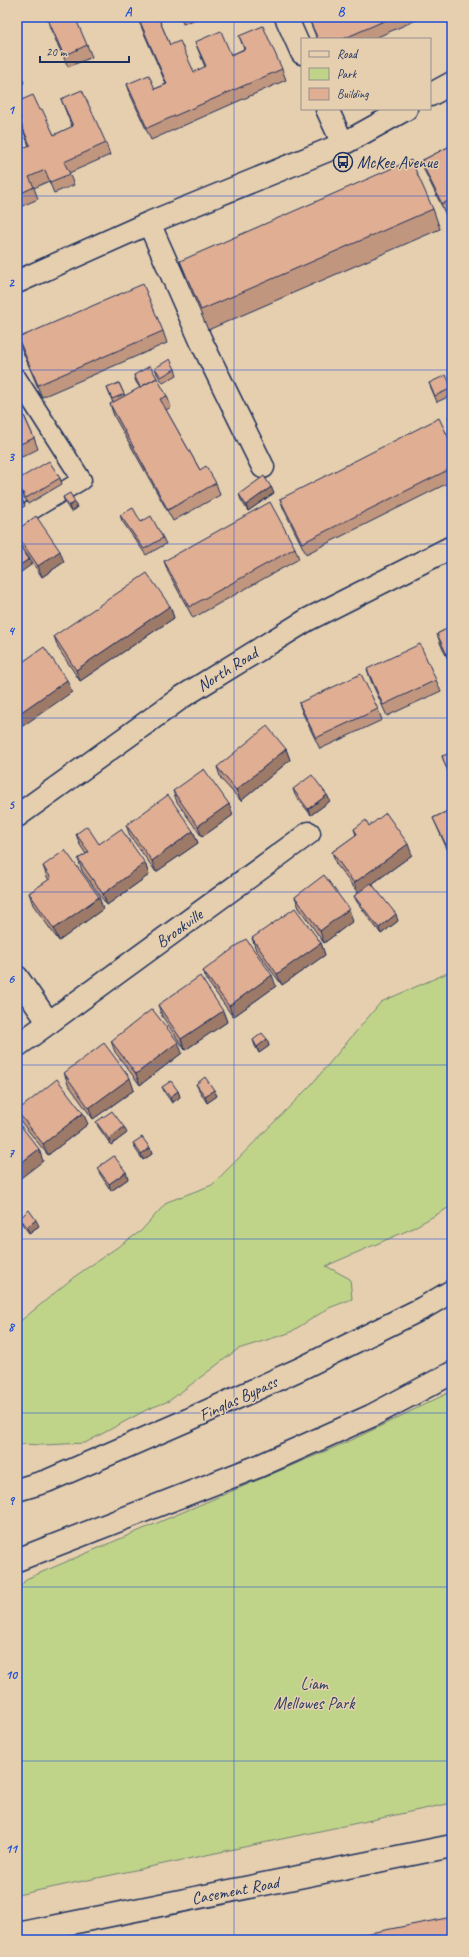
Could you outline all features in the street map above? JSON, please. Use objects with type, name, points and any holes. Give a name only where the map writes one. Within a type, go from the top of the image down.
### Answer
[{"type":"street","points":[[286,17],[301,52]]},
{"type":"street","points":[[431,94],[452,83]]},
{"type":"street","points":[[327,110],[343,144]]},
{"type":"street","points":[[17,282],[149,223],[343,144],[404,110]]},
{"type":"street","points":[[149,223],[202,343],[263,467]]},
{"type":"street","name":"North Road","points":[[17,816],[189,693],[307,620],[452,547]]},
{"type":"street","name":"Brookville","points":[[17,1046],[309,833]]},
{"type":"street","points":[[17,977],[48,1023]]},
{"type":"street","points":[[300,1369],[452,1280]]},
{"type":"street","name":"Finglas Bypass","points":[[17,1490],[47,1481],[300,1369],[423,1308],[452,1291]]},
{"type":"street","points":[[371,1416],[452,1373]]},
{"type":"street","points":[[17,1560],[259,1466],[371,1416],[452,1384]]},
{"type":"street","name":"Casement Road","points":[[17,1934],[452,1846]]},
{"type":"lane","points":[[17,378],[82,480],[17,519]]},
{"type":"green space","points":[[452,971],[452,1214],[448,1208],[411,1229],[326,1266],[350,1279],[352,1299],[329,1308],[289,1333],[238,1349],[169,1401],[148,1409],[85,1443],[44,1445],[17,1444],[17,1324],[74,1277],[141,1231],[167,1202],[212,1185],[311,1085],[381,1002]]},
{"type":"green space","name":"Liam Mellowes Park","points":[[452,1391],[452,1803],[17,1895],[17,1592],[26,1579],[354,1439]]},
{"type":"building","points":[[47,17],[75,17],[87,45],[64,56]]},
{"type":"building","points":[[138,17],[158,17],[170,45],[180,41],[194,72],[206,66],[195,42],[221,31],[231,55],[245,49],[239,36],[263,26],[282,69],[147,128],[127,84],[149,75],[155,89],[167,84]]},
{"type":"building","points":[[308,17],[393,17],[345,38],[318,38]]},
{"type":"building","points":[[17,65],[21,77],[17,78]]},
{"type":"building","points":[[82,90],[106,143],[64,162],[70,174],[50,182],[45,170],[29,177],[34,187],[17,195],[17,146],[19,150],[30,145],[19,119],[21,118],[17,108],[17,102],[33,95],[40,110],[42,109],[54,135],[73,126],[61,99]]},
{"type":"building","points":[[452,145],[452,199],[442,204],[421,161]]},
{"type":"building","points":[[411,160],[433,209],[201,310],[180,261]]},
{"type":"building","points":[[143,284],[163,331],[38,385],[18,338]]},
{"type":"building","points":[[170,359],[175,369],[161,377],[155,368]]},
{"type":"building","points":[[150,366],[157,378],[140,387],[134,375]]},
{"type":"building","points":[[446,375],[452,388],[435,396],[429,383]]},
{"type":"building","points":[[157,378],[167,396],[160,399],[200,470],[206,466],[216,483],[168,510],[110,404]]},
{"type":"building","points":[[119,383],[124,394],[112,399],[107,388]]},
{"type":"building","points":[[17,400],[34,438],[18,445],[17,444]]},
{"type":"building","points":[[452,416],[452,426],[448,417]]},
{"type":"building","points":[[439,418],[452,445],[452,468],[302,543],[280,499]]},
{"type":"building","points":[[49,461],[60,478],[26,498],[17,483],[17,480]]},
{"type":"building","points":[[264,476],[271,487],[246,505],[239,494]]},
{"type":"building","points":[[17,487],[23,499],[17,502]]},
{"type":"building","points":[[70,493],[75,502],[69,506],[63,497]]},
{"type":"building","points":[[270,502],[295,548],[189,607],[164,561]]},
{"type":"building","points":[[133,508],[141,522],[151,516],[163,538],[144,549],[120,515]]},
{"type":"building","points":[[36,516],[60,551],[38,566],[17,535],[17,530]]},
{"type":"building","points":[[17,542],[29,559],[17,567]]},
{"type":"building","points":[[147,573],[170,606],[76,670],[54,636]]},
{"type":"building","points":[[452,626],[452,665],[437,634]]},
{"type":"building","points":[[420,644],[436,680],[383,705],[367,669]]},
{"type":"building","points":[[44,647],[67,680],[17,715],[17,666]]},
{"type":"building","points":[[361,674],[378,709],[316,738],[299,703]]},
{"type":"building","points":[[267,726],[286,749],[236,790],[217,767]]},
{"type":"building","points":[[451,753],[452,765],[446,767],[442,756]]},
{"type":"building","points":[[204,769],[229,804],[198,826],[173,791]]},
{"type":"building","points":[[312,775],[327,795],[308,809],[293,789]]},
{"type":"building","points":[[168,795],[193,831],[152,861],[126,825]]},
{"type":"building","points":[[452,809],[452,842],[446,845],[433,818]]},
{"type":"building","points":[[386,813],[408,844],[354,883],[332,852],[357,834],[354,829],[366,820],[369,826]]},
{"type":"building","points":[[87,826],[99,844],[121,829],[145,863],[103,894],[78,859],[89,852],[76,834]]},
{"type":"building","points":[[65,850],[99,897],[54,929],[29,893],[51,878],[43,866]]},
{"type":"building","points":[[324,875],[349,909],[320,931],[295,897]]},
{"type":"building","points":[[371,883],[396,914],[379,928],[354,896]]},
{"type":"building","points":[[295,908],[321,943],[277,974],[252,938]]},
{"type":"building","points":[[246,939],[272,975],[229,1006],[203,971]]},
{"type":"building","points":[[200,976],[223,1011],[181,1039],[158,1005]]},
{"type":"building","points":[[152,1009],[178,1042],[136,1074],[111,1041]]},
{"type":"building","points":[[262,1033],[267,1039],[257,1047],[253,1040]]},
{"type":"building","points":[[104,1043],[130,1078],[89,1108],[64,1073]]},
{"type":"building","points":[[205,1077],[214,1090],[205,1096],[196,1084]]},
{"type":"building","points":[[57,1079],[83,1113],[43,1144],[17,1111]]},
{"type":"building","points":[[171,1081],[178,1091],[170,1097],[162,1087]]},
{"type":"building","points":[[112,1111],[124,1127],[109,1139],[96,1122]]},
{"type":"building","points":[[17,1121],[39,1149],[17,1166]]},
{"type":"building","points":[[142,1137],[150,1148],[141,1154],[133,1143]]},
{"type":"building","points":[[114,1156],[126,1172],[109,1184],[97,1168]]},
{"type":"building","points":[[29,1210],[36,1220],[27,1227],[20,1218]]},
{"type":"building","points":[[452,1917],[452,1940],[334,1940]]},
{"type":"place","name":"McKee Avenue","points":[[343,162]]}]
